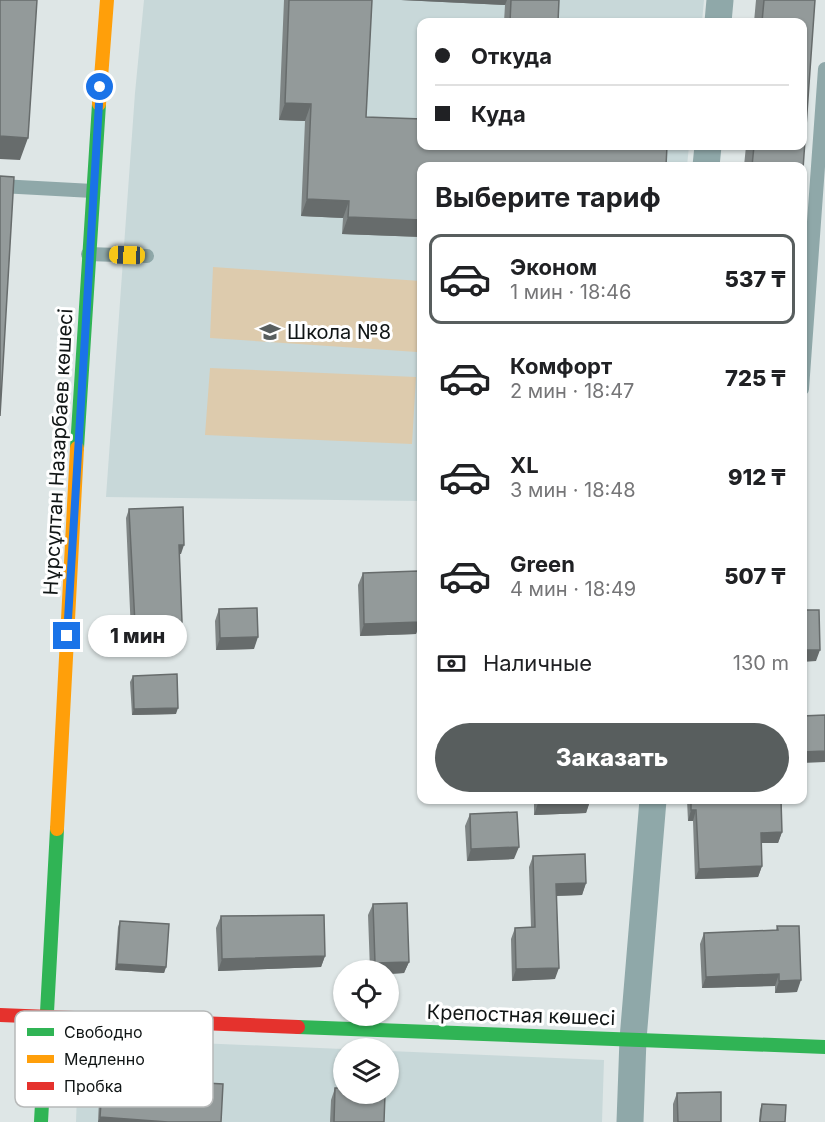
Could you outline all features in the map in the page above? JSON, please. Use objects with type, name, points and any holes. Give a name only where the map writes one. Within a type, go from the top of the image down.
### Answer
[{"type":"main road","name":"Нұрсұлтан Назарбаев көшесі","points":[[46,1011],[88,254],[107,0]]},
{"type":"main road","name":"Крепостная көшесі","points":[[0,1015],[15,1016]]},
{"type":"main road","name":"Крепостная көшесі","points":[[213,1023],[825,1047]]},
{"type":"main road","name":"Нұрсұлтан Назарбаев көшесі","points":[[41,1122],[42,1107]]},
{"type":"street","points":[[718,18],[720,0]]},
{"type":"street","points":[[630,1122],[633,1039],[653,804]]},
{"type":"lane","points":[[807,331],[821,170],[825,69]]},
{"type":"lane","points":[[0,186],[93,190]]},
{"type":"lane","points":[[88,254],[147,256]]},
{"type":"shaded area","name":"Школа №8","points":[[144,0],[704,0],[702,18],[417,18],[417,150],[689,150],[687,162],[417,162],[417,501],[106,497],[135,93]]},
{"type":"shaded area","points":[[213,267],[417,281],[417,352],[210,338]]},
{"type":"shaded area","points":[[210,368],[416,377],[412,444],[205,435]]},
{"type":"shaded area","points":[[213,1044],[333,1049],[333,1104],[399,1104],[399,1051],[604,1060],[602,1122],[76,1122],[77,1107],[213,1107]]},
{"type":"building","points":[[0,0],[37,0],[28,138],[0,136]]},
{"type":"building","points":[[289,0],[372,0],[366,117],[417,119],[417,150],[667,150],[666,162],[417,162],[417,220],[348,217],[349,201],[307,199],[311,104],[285,103]]},
{"type":"building","points":[[511,0],[559,0],[558,18],[510,18]]},
{"type":"building","points":[[764,0],[815,0],[807,113],[807,18],[762,18]]},
{"type":"building","points":[[754,150],[804,150],[803,162],[752,162]]},
{"type":"building","points":[[0,176],[14,177],[0,416]]},
{"type":"building","points":[[183,507],[184,545],[179,545],[182,622],[135,624],[129,509]]},
{"type":"building","points":[[417,571],[417,622],[364,624],[363,573]]},
{"type":"building","points":[[257,608],[258,637],[220,638],[219,609]]},
{"type":"building","points":[[807,610],[819,610],[820,650],[807,650]]},
{"type":"building","points":[[177,674],[178,708],[134,709],[133,676]]},
{"type":"building","points":[[825,715],[825,751],[807,752],[807,716]]},
{"type":"building","points":[[691,804],[781,804],[782,832],[761,833],[762,866],[699,869],[696,810],[691,810]]},
{"type":"building","points":[[517,812],[519,847],[471,849],[470,814]]},
{"type":"building","points":[[585,854],[586,883],[556,884],[559,968],[516,969],[515,928],[535,927],[533,856]]},
{"type":"building","points":[[407,903],[409,962],[375,960],[373,904]]},
{"type":"building","points":[[324,915],[325,956],[222,959],[221,916]]},
{"type":"building","points":[[120,921],[169,924],[166,967],[117,964]]},
{"type":"building","points":[[777,926],[799,926],[801,980],[779,981],[779,974],[706,977],[704,933],[778,930]]},
{"type":"building","points":[[213,1083],[223,1084],[221,1122],[168,1122],[100,1117],[101,1107],[213,1107]]},
{"type":"building","points":[[721,1092],[721,1122],[678,1122],[677,1093]]},
{"type":"building","points":[[335,1104],[385,1104],[384,1122],[334,1122]]},
{"type":"building","points":[[762,1104],[786,1105],[785,1122],[760,1122]]},
{"type":"traffic: fast","points":[[77,448],[99,104]]},
{"type":"traffic: fast","points":[[47,1011],[57,829]]},
{"type":"traffic: fast","points":[[298,1027],[825,1047]]},
{"type":"traffic: fast","points":[[41,1122],[42,1107]]},
{"type":"traffic: slow","points":[[99,104],[107,0]]},
{"type":"traffic: slow","points":[[57,829],[77,448]]},
{"type":"traffic: jam","points":[[0,1015],[15,1016]]},
{"type":"traffic: jam","points":[[213,1024],[298,1027]]},
{"type":"place","name":"Школа №8","points":[[270,332]]},
{"type":"route","points":[[67,636],[88,254],[100,87]]}]
